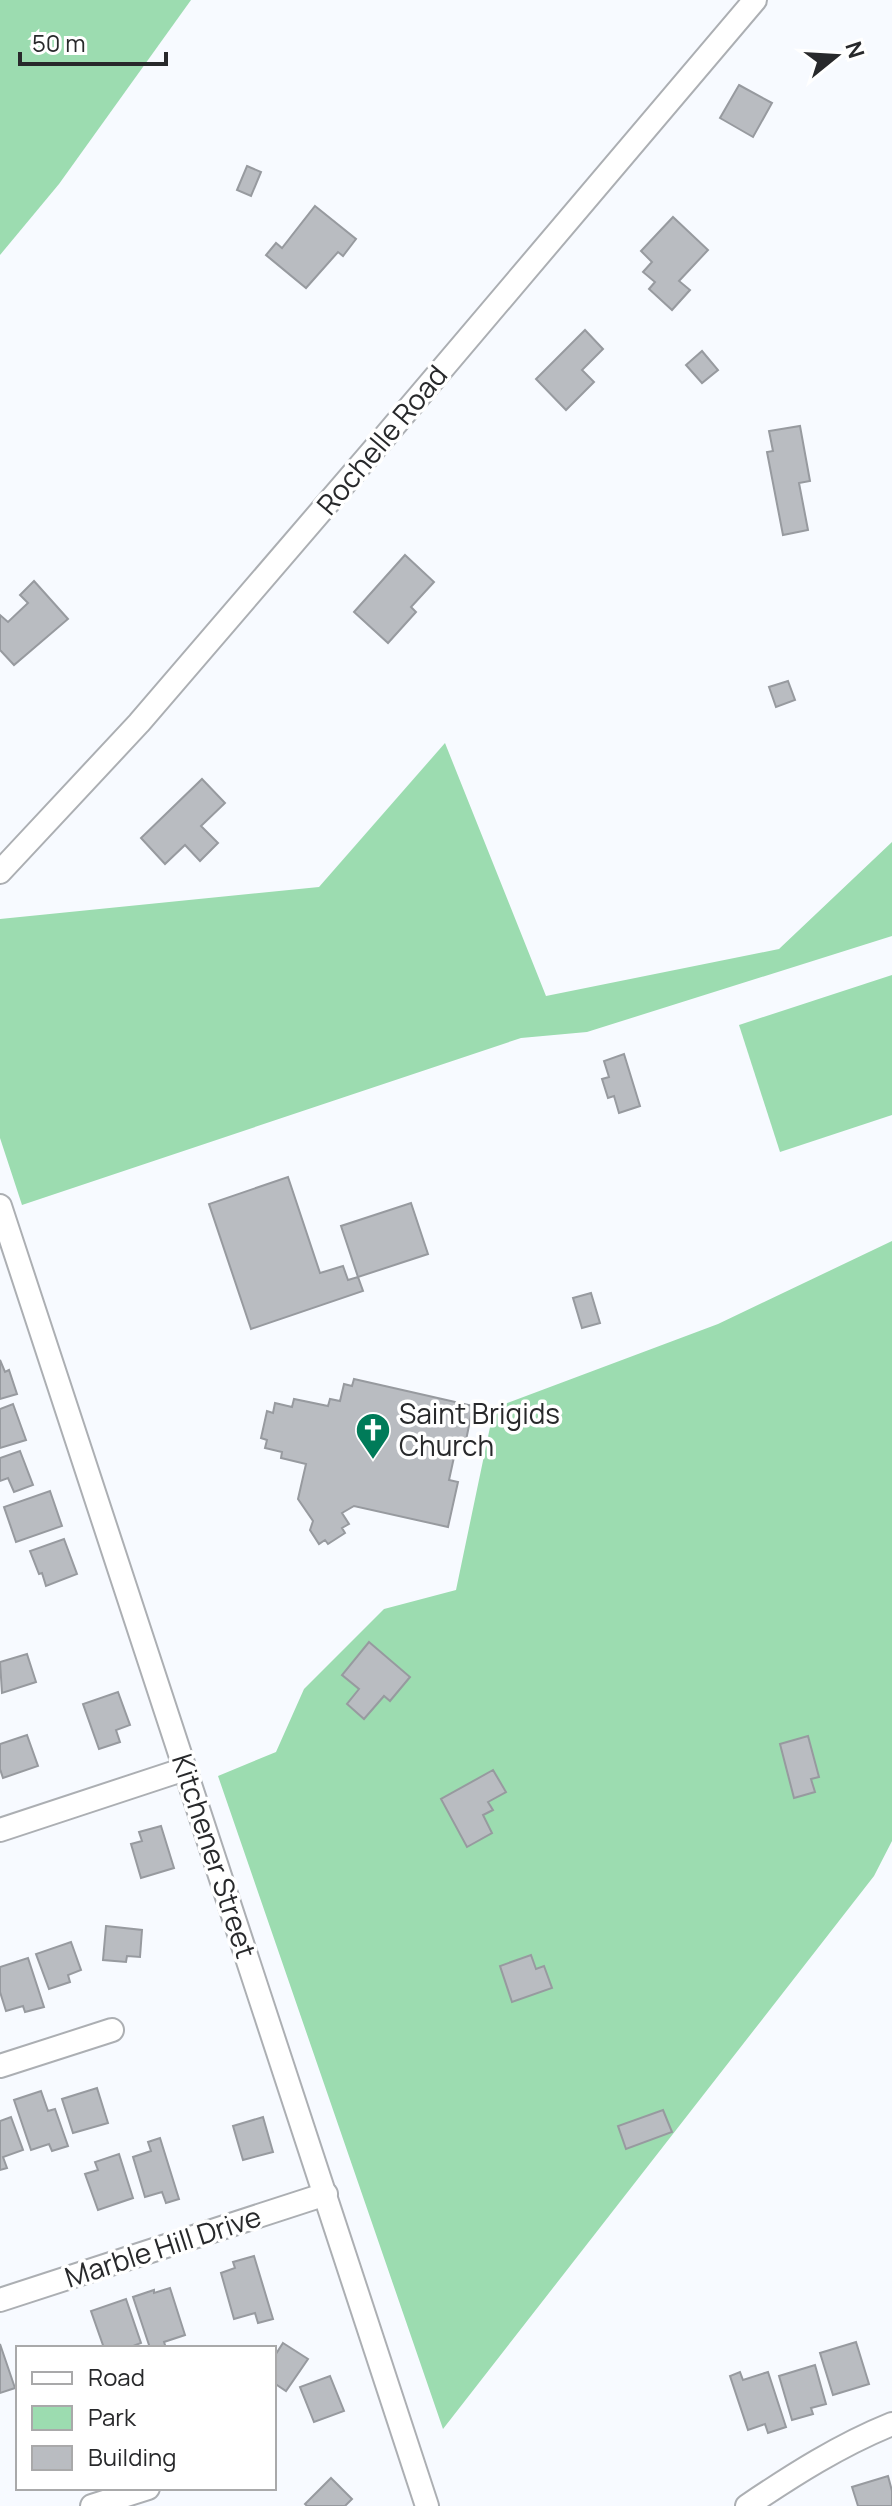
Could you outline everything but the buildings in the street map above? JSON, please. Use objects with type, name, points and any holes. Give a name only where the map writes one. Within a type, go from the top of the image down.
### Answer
[{"type":"street","name":"Rochelle Road","points":[[0,872],[139,723],[755,0]]},
{"type":"street","name":"Kitchener Street","points":[[0,1206],[427,2506]]},
{"type":"street","points":[[0,1830],[185,1769]]},
{"type":"street","points":[[0,2066],[112,2030]]},
{"type":"street","name":"Marble Hill Drive","points":[[0,2300],[326,2194]]},
{"type":"street","points":[[747,2506],[831,2453],[892,2424]]},
{"type":"street","points":[[92,2506],[142,2490]]},
{"type":"green space","points":[[0,0],[191,0],[59,184],[0,255]]},
{"type":"green space","points":[[445,743],[546,996],[779,949],[892,842],[892,936],[587,1032],[521,1038],[22,1205],[0,1138],[0,919],[319,887]]},
{"type":"green space","points":[[892,975],[892,1115],[780,1152],[739,1025]]},
{"type":"green space","points":[[892,1241],[892,1841],[874,1876],[443,2429],[218,1776],[276,1752],[304,1689],[384,1609],[456,1590],[494,1408],[718,1324]],"holes":[[[808,1737],[819,1776],[811,1779],[814,1792],[794,1797],[780,1744]],[[493,1770],[506,1792],[488,1802],[493,1810],[483,1815],[467,1846],[441,1799]],[[531,1955],[536,1969],[544,1966],[552,1988],[512,2002],[500,1966]],[[663,2110],[671,2132],[626,2149],[618,2126]]]},
{"type":"place","name":"Saint Brigids Church","points":[[373,1461]]}]
